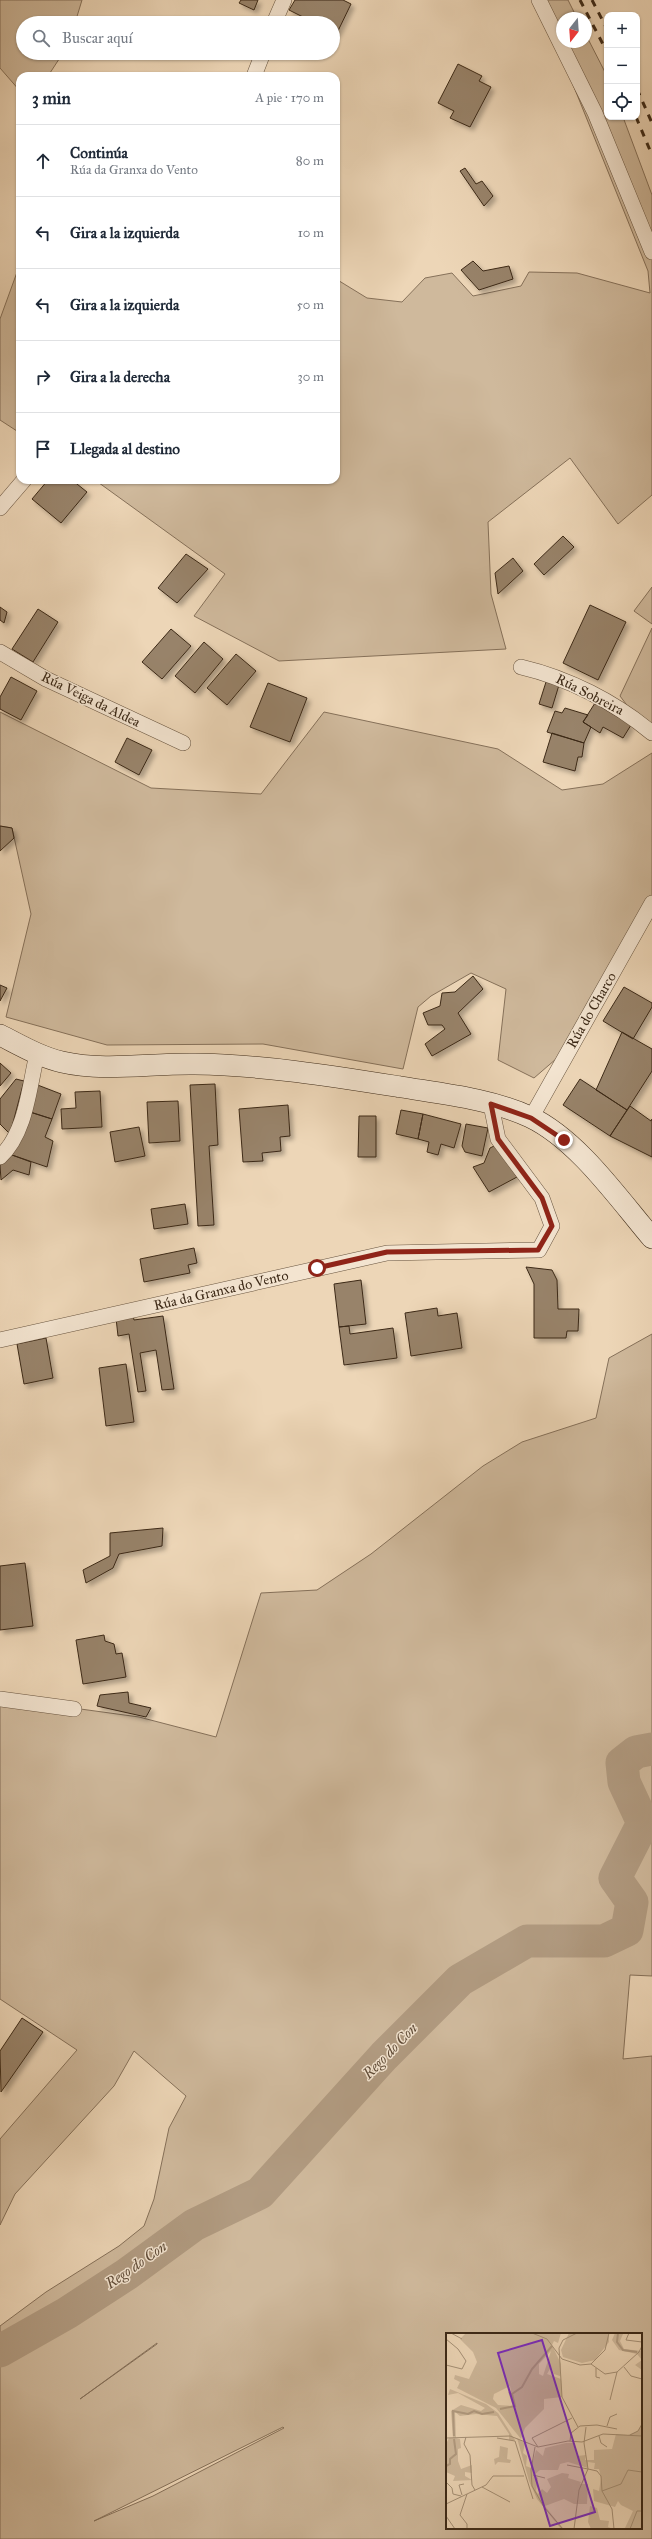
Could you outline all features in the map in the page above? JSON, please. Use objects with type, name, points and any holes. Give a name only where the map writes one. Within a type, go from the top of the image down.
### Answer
[{"type":"main road","points":[[0,1035],[37,1054],[62,1062],[93,1066],[224,1065],[289,1070],[448,1094],[491,1104],[531,1118],[564,1140],[652,1238]]},
{"type":"street","points":[[277,16],[284,0]]},
{"type":"street","points":[[539,0],[595,113],[652,252]]},
{"type":"street","points":[[255,72],[260,60]]},
{"type":"street","points":[[0,508],[21,484]]},
{"type":"street","name":"Rúa Veiga da Aldea","points":[[0,652],[46,679],[183,743]]},
{"type":"street","name":"Rúa Sobreira","points":[[522,667],[552,674],[629,714],[652,733]]},
{"type":"street","name":"Rúa do Charco","points":[[531,1118],[652,903]]},
{"type":"street","points":[[0,1157],[9,1148],[18,1134],[37,1054]]},
{"type":"street","name":"Rúa da Granxa do Vento","points":[[0,1340],[387,1252],[538,1250],[552,1226],[542,1198],[498,1139],[491,1104]]},
{"type":"street","points":[[0,1699],[74,1709]]},
{"type":"shaded area","points":[[0,0],[82,0],[77,16],[16,16],[16,60],[58,60],[51,72],[16,72],[16,86],[0,68]]},
{"type":"shaded area","points":[[539,0],[568,0],[574,12],[556,12],[556,42]]},
{"type":"shaded area","points":[[592,47],[604,70],[604,120],[624,120],[652,195],[652,495],[618,524],[570,458],[488,522],[491,594],[506,649],[279,661],[194,616],[225,574],[101,484],[340,484],[340,281],[367,298],[402,302],[425,278],[452,273],[473,296],[521,286],[529,272],[577,273],[650,293],[648,271],[558,48],[592,48]]},
{"type":"shaded area","points":[[16,275],[16,430],[0,420],[0,319]]},
{"type":"shaded area","points":[[652,587],[652,624],[634,611]]},
{"type":"shaded area","points":[[652,628],[652,733],[641,724],[620,696]]},
{"type":"shaded area","points":[[0,712],[151,788],[261,794],[324,712],[498,749],[562,790],[603,784],[652,753],[652,903],[571,1046],[534,1078],[498,1060],[506,989],[471,973],[431,996],[418,1007],[403,1069],[263,1044],[107,1045],[6,1017],[31,914],[12,828],[0,826]]},
{"type":"shaded area","points":[[652,1334],[652,1976],[630,1975],[623,2059],[652,2056],[652,2539],[0,2539],[0,2326],[46,2292],[119,2246],[144,2226],[154,2199],[169,2128],[186,2096],[134,2051],[114,2086],[15,2194],[0,2225],[0,2139],[77,2050],[0,1999],[0,1698],[139,1717],[216,1737],[261,1593],[317,1590],[371,1554],[483,1466],[522,1442],[596,1418],[609,1358]],"holes":[[[157,2343],[157,2344],[80,2399]],[[283,2427],[284,2428],[153,2496],[94,2521]]]},
{"type":"building","points":[[241,0],[258,0],[254,10],[239,3]]},
{"type":"building","points":[[295,0],[343,0],[351,4],[340,27],[340,16],[301,16],[289,10]]},
{"type":"building","points":[[458,64],[482,76],[479,81],[491,87],[470,127],[450,118],[454,111],[438,103]]},
{"type":"building","points":[[465,168],[476,184],[482,181],[493,196],[484,206],[460,171]]},
{"type":"building","points":[[473,261],[483,271],[509,266],[513,279],[479,290],[461,270]]},
{"type":"building","points":[[45,484],[77,484],[87,492],[61,523],[32,499]]},
{"type":"building","points":[[563,536],[574,547],[544,575],[534,564]]},
{"type":"building","points":[[186,554],[208,569],[177,603],[158,588]]},
{"type":"building","points":[[513,558],[523,571],[498,594],[495,573]]},
{"type":"building","points":[[590,605],[626,622],[598,680],[563,663]]},
{"type":"building","points":[[0,607],[7,612],[4,623],[0,620]]},
{"type":"building","points":[[38,609],[58,622],[33,662],[12,649]]},
{"type":"building","points":[[171,629],[191,646],[162,679],[142,662]]},
{"type":"building","points":[[204,642],[223,659],[195,693],[175,676]]},
{"type":"building","points":[[236,654],[256,671],[227,705],[207,688]]},
{"type":"building","points":[[11,677],[37,691],[21,720],[0,709],[0,697]]},
{"type":"building","points":[[546,682],[559,685],[552,708],[539,704]]},
{"type":"building","points":[[268,683],[307,698],[290,742],[250,727]]},
{"type":"building","points":[[595,703],[631,725],[623,738],[603,727],[600,733],[583,722]]},
{"type":"building","points":[[565,708],[588,715],[583,722],[591,727],[584,743],[547,732],[555,711],[562,713]]},
{"type":"building","points":[[552,733],[584,743],[582,757],[578,757],[575,771],[543,762]]},
{"type":"building","points":[[127,738],[152,750],[139,775],[115,762]]},
{"type":"building","points":[[0,826],[12,828],[14,838],[0,851]]},
{"type":"building","points":[[473,976],[483,989],[458,1013],[471,1034],[432,1056],[425,1044],[445,1029],[442,1025],[428,1025],[423,1013],[440,1006],[442,993],[455,992]]},
{"type":"building","points":[[0,985],[7,988],[0,1001]]},
{"type":"building","points":[[624,987],[652,1003],[652,1007],[633,1039],[603,1021]]},
{"type":"building","points":[[622,1032],[652,1049],[652,1071],[627,1110],[596,1090]]},
{"type":"building","points":[[0,1063],[11,1073],[0,1086]]},
{"type":"building","points":[[16,1079],[24,1081],[10,1134],[0,1124],[0,1099]]},
{"type":"building","points":[[580,1079],[627,1110],[610,1136],[563,1105]]},
{"type":"building","points":[[35,1084],[61,1094],[52,1119],[30,1112]]},
{"type":"building","points":[[215,1084],[218,1145],[209,1146],[214,1225],[198,1226],[190,1085]]},
{"type":"building","points":[[100,1091],[102,1127],[62,1129],[61,1109],[76,1108],[75,1092]]},
{"type":"building","points":[[178,1101],[180,1141],[149,1143],[147,1102]]},
{"type":"building","points":[[288,1105],[290,1136],[280,1137],[281,1151],[262,1153],[263,1161],[243,1162],[239,1109]]},
{"type":"building","points":[[630,1106],[651,1121],[652,1119],[652,1157],[610,1136]]},
{"type":"building","points":[[401,1110],[423,1114],[418,1139],[396,1134]]},
{"type":"building","points":[[30,1112],[52,1119],[45,1137],[53,1141],[47,1167],[12,1155],[24,1132]]},
{"type":"building","points":[[423,1114],[461,1124],[454,1148],[441,1144],[438,1155],[427,1152],[429,1142],[418,1139]]},
{"type":"building","points":[[359,1116],[376,1116],[376,1157],[358,1157]]},
{"type":"building","points":[[466,1124],[488,1128],[482,1156],[465,1152],[462,1146]]},
{"type":"building","points":[[139,1127],[145,1156],[115,1162],[110,1132]]},
{"type":"building","points":[[496,1145],[517,1177],[489,1192],[473,1167],[484,1163],[490,1148]]},
{"type":"building","points":[[12,1155],[31,1162],[29,1175],[13,1170],[1,1180],[0,1165]]},
{"type":"building","points":[[185,1204],[188,1224],[154,1229],[151,1209]]},
{"type":"building","points":[[194,1248],[197,1263],[188,1265],[190,1273],[144,1282],[140,1259]]},
{"type":"building","points":[[526,1267],[552,1270],[557,1280],[558,1309],[579,1309],[578,1331],[567,1331],[566,1338],[534,1338],[534,1284]]},
{"type":"building","points":[[361,1280],[366,1324],[339,1327],[334,1284]]},
{"type":"building","points":[[437,1308],[438,1316],[457,1313],[462,1348],[411,1356],[405,1313]]},
{"type":"building","points":[[133,1315],[134,1320],[163,1316],[174,1389],[162,1390],[156,1350],[140,1353],[146,1391],[138,1392],[129,1334],[118,1336],[116,1318]]},
{"type":"building","points":[[349,1326],[350,1334],[393,1328],[397,1358],[344,1365],[339,1327]]},
{"type":"building","points":[[46,1338],[53,1378],[24,1384],[17,1344]]},
{"type":"building","points":[[126,1364],[134,1422],[106,1426],[99,1368]]},
{"type":"building","points":[[163,1528],[162,1546],[119,1554],[113,1568],[86,1583],[83,1570],[110,1556],[110,1533]]},
{"type":"building","points":[[25,1563],[33,1626],[0,1630],[0,1566]]},
{"type":"building","points":[[104,1635],[105,1641],[114,1644],[116,1654],[122,1653],[126,1677],[83,1684],[76,1640]]},
{"type":"building","points":[[128,1692],[129,1703],[151,1708],[146,1717],[97,1706],[100,1695]]},
{"type":"building","points":[[22,2018],[43,2032],[1,2092],[0,2051]]},
{"type":"waterway","name":"Rego do Con","points":[[0,2351],[67,2313],[127,2274],[194,2225],[260,2193],[384,2056],[460,1980],[527,1941],[604,1941],[627,1930],[632,1902],[615,1878],[643,1823],[624,1782],[622,1763],[636,1752],[652,1749]]},
{"type":"railway","points":[[580,0],[605,48]]},
{"type":"railway","points":[[592,0],[604,23]]},
{"type":"railway","points":[[640,96],[652,123]]},
{"type":"railway","points":[[637,120],[652,155]]},
{"type":"route","points":[[317,1268],[387,1252],[538,1250],[552,1226],[542,1198],[498,1139],[491,1104],[531,1118],[564,1140]]}]
